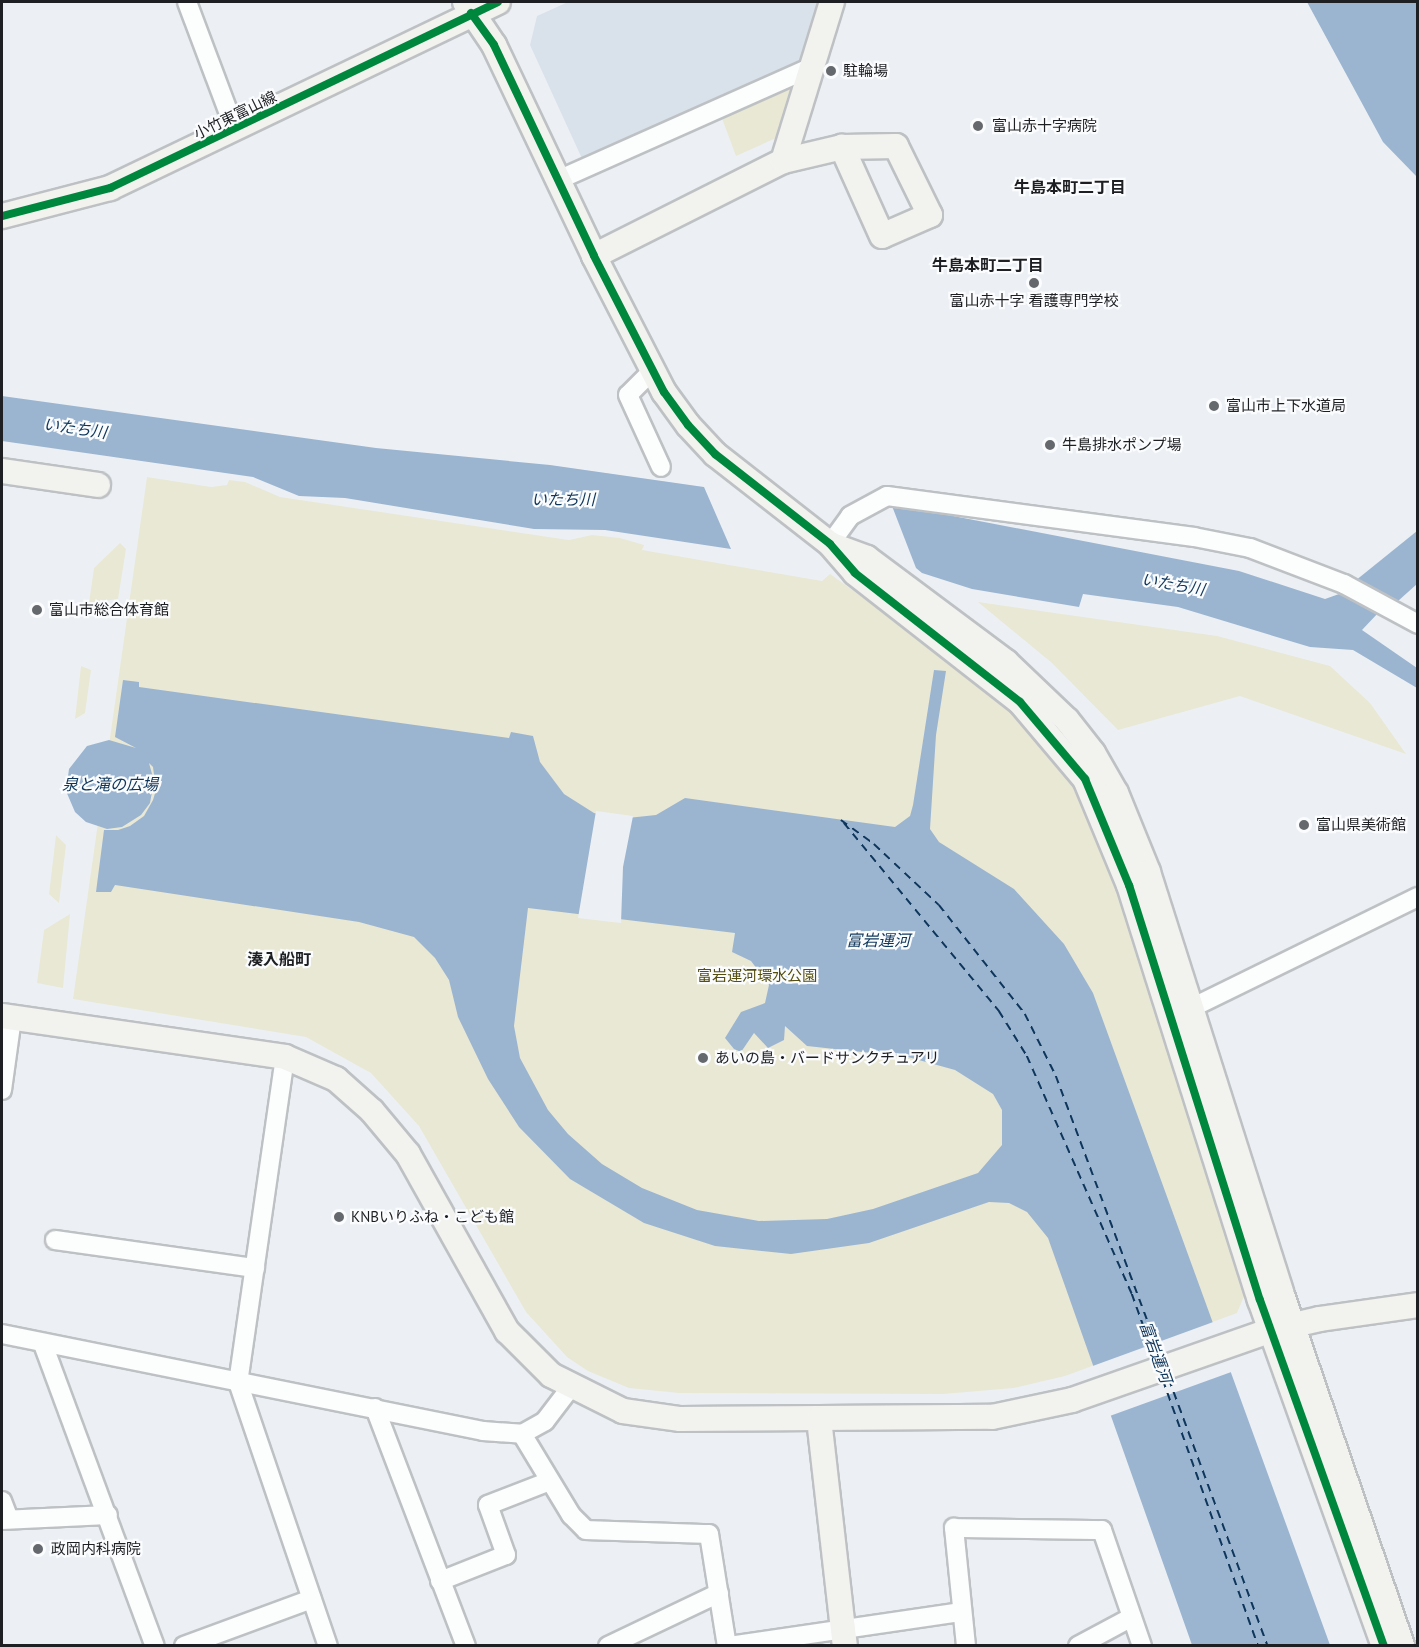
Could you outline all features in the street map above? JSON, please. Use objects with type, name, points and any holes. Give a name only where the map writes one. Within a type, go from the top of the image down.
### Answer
[{"type":"street","points":[[187,2],[235,130]]},
{"type":"street","name":"小竹東富山線","points":[[2,216],[110,188],[235,130],[468,8],[498,2]]},
{"type":"street","points":[[783,161],[832,2]]},
{"type":"street","points":[[468,8],[494,45],[594,256],[653,370],[688,425],[715,454],[819,536],[867,558],[1006,662],[1067,720],[1093,753],[1116,793],[1137,844],[1181,1013],[1384,1646]]},
{"type":"street","points":[[558,180],[810,68]]},
{"type":"street","points":[[594,256],[783,161],[842,147]]},
{"type":"street","points":[[653,370],[628,395],[661,467]]},
{"type":"street","points":[[2,471],[98,485]]},
{"type":"street","points":[[819,536],[886,496],[1250,548],[1344,584],[1418,624]]},
{"type":"street","points":[[1181,1013],[1418,897]]},
{"type":"street","points":[[2,1090],[7,1017],[285,1057],[336,1079],[372,1111],[408,1154],[507,1331],[551,1375],[571,1387],[623,1411],[669,1418],[992,1418],[1072,1400],[1283,1328],[1418,1305]]},
{"type":"street","points":[[285,1057],[238,1382],[328,1646]]},
{"type":"street","points":[[56,1240],[255,1268]]},
{"type":"street","points":[[1283,1328],[1402,1646]]},
{"type":"street","points":[[2,1334],[483,1431],[522,1434],[545,1420],[571,1387]]},
{"type":"street","points":[[43,1344],[155,1646]]},
{"type":"street","points":[[375,1408],[466,1646]]},
{"type":"street","points":[[819,1419],[844,1637]]},
{"type":"street","points":[[522,1434],[571,1515],[586,1530],[709,1534],[728,1646],[844,1637],[960,1612]]},
{"type":"street","points":[[440,1581],[506,1555],[488,1505],[550,1481]]},
{"type":"street","points":[[2,1501],[5,1520],[108,1515]]},
{"type":"street","points":[[966,1646],[960,1612],[954,1528],[1102,1530],[1142,1646]]},
{"type":"street","points":[[608,1646],[719,1593]]},
{"type":"street","points":[[184,1646],[312,1599]]},
{"type":"street","points":[[1078,1646],[1132,1617]]},
{"type":"shaded area","points":[[568,2],[820,2],[801,68],[584,163],[530,45],[537,16]]},
{"type":"green space","points":[[796,79],[776,138],[736,156],[720,113]]},
{"type":"green space","name":"富岩運河環水公園","points":[[147,477],[211,487],[227,485],[229,480],[245,482],[280,497],[569,540],[592,535],[620,538],[644,545],[642,550],[822,581],[830,574],[975,678],[1018,716],[1056,760],[1078,792],[1113,870],[1247,1289],[1237,1313],[1065,1376],[1014,1388],[943,1394],[679,1393],[629,1388],[588,1371],[567,1357],[526,1312],[419,1126],[371,1073],[306,1037],[73,999]]},
{"type":"green space","points":[[120,543],[126,549],[118,599],[89,603],[94,568]]},
{"type":"green space","points":[[978,602],[1217,636],[1330,666],[1370,703],[1406,754],[1240,696],[1118,730],[1052,663]]},
{"type":"green space","points":[[81,666],[91,670],[85,713],[75,719]]},
{"type":"green space","points":[[56,835],[66,845],[59,903],[49,894]]},
{"type":"green space","points":[[70,914],[63,988],[37,983],[44,930]]},
{"type":"water","points":[[1307,2],[1417,2],[1417,177],[1383,142]]},
{"type":"water","name":"いたち川","points":[[2,396],[376,448],[550,465],[704,487],[731,549],[605,530],[534,529],[345,498],[299,496],[253,477],[2,441]]},
{"type":"water","name":"いたち川","points":[[892,506],[1239,571],[1325,599],[1339,594],[1379,612],[1362,630],[1417,668],[1417,688],[1353,650],[1310,647],[1178,607],[1083,594],[1079,607],[972,589],[922,573],[916,568]]},
{"type":"water","points":[[1417,531],[1417,584],[1398,601],[1355,581]]},
{"type":"water","name":"富岩運河","points":[[934,670],[946,671],[936,735],[930,829],[939,842],[1014,889],[1064,944],[1093,993],[1330,1645],[1192,1645],[1048,1238],[1027,1212],[1009,1203],[989,1202],[869,1243],[791,1254],[715,1246],[644,1223],[570,1179],[519,1127],[488,1079],[458,1017],[449,980],[435,958],[414,937],[359,922],[115,885],[111,892],[96,892],[104,830],[118,830],[130,826],[144,816],[153,800],[156,790],[153,767],[149,763],[154,781],[150,803],[141,815],[122,827],[107,829],[86,822],[75,812],[66,791],[69,769],[87,746],[109,740],[136,748],[115,737],[123,680],[139,682],[139,687],[509,738],[511,732],[533,736],[540,762],[564,794],[594,813],[618,819],[656,815],[685,798],[895,827],[910,816]],"holes":[[[528,908],[735,933],[732,952],[751,961],[769,985],[765,1003],[741,1012],[725,1038],[734,1049],[741,1052],[754,1033],[768,1048],[784,1040],[785,1026],[807,1046],[908,1057],[955,1070],[993,1094],[1002,1110],[1002,1145],[978,1173],[873,1209],[827,1219],[759,1221],[697,1210],[642,1188],[602,1164],[568,1134],[548,1110],[520,1058],[514,1026]]]},
{"type":"pier","points":[[596,811],[633,816],[623,867],[621,923],[578,918]]},
{"type":"pier","points":[[1216,1321],[1234,1371],[1107,1417],[1090,1367]]},
{"type":"ferry route","points":[[841,820],[874,844],[939,905],[1025,1014],[1056,1076],[1161,1357]]},
{"type":"ferry route","points":[[844,823],[999,1011],[1027,1056],[1132,1294],[1155,1358]]},
{"type":"ferry route","points":[[1169,1379],[1268,1646]]},
{"type":"ferry route","points":[[1163,1380],[1258,1646]]},
{"type":"cycle path","points":[[2,216],[110,188],[498,2]]},
{"type":"cycle path","points":[[471,13],[494,45],[594,256],[664,392],[688,425],[715,454],[830,544],[855,573],[1020,702],[1085,779],[1129,885],[1260,1300],[1384,1646]]},
{"type":"place","name":"駐輪場","points":[[831,71]]},
{"type":"place","name":"富山赤十字病院","points":[[978,126]]},
{"type":"place","name":"富山赤十字 看護専門学校","points":[[1034,283]]},
{"type":"place","name":"富山市上下水道局","points":[[1214,406]]},
{"type":"place","name":"牛島排水ポンプ場","points":[[1050,445]]},
{"type":"place","name":"富山市総合体育館","points":[[37,610]]},
{"type":"place","name":"富山県美術館","points":[[1304,825]]},
{"type":"place","name":"あいの島・バードサンクチュアリ","points":[[703,1058]]},
{"type":"place","name":"KNBいりふね・こども館","points":[[339,1217]]},
{"type":"place","name":"政岡内科病院","points":[[38,1549]]},
{"type":"district","name":"牛島本町二丁目","points":[[1070,187]]},
{"type":"district","name":"牛島本町二丁目","points":[[988,265]]},
{"type":"district","name":"湊入船町","points":[[279,959]]},
{"type":"water label","name":"泉と滝の広場","points":[[110,784]]}]
